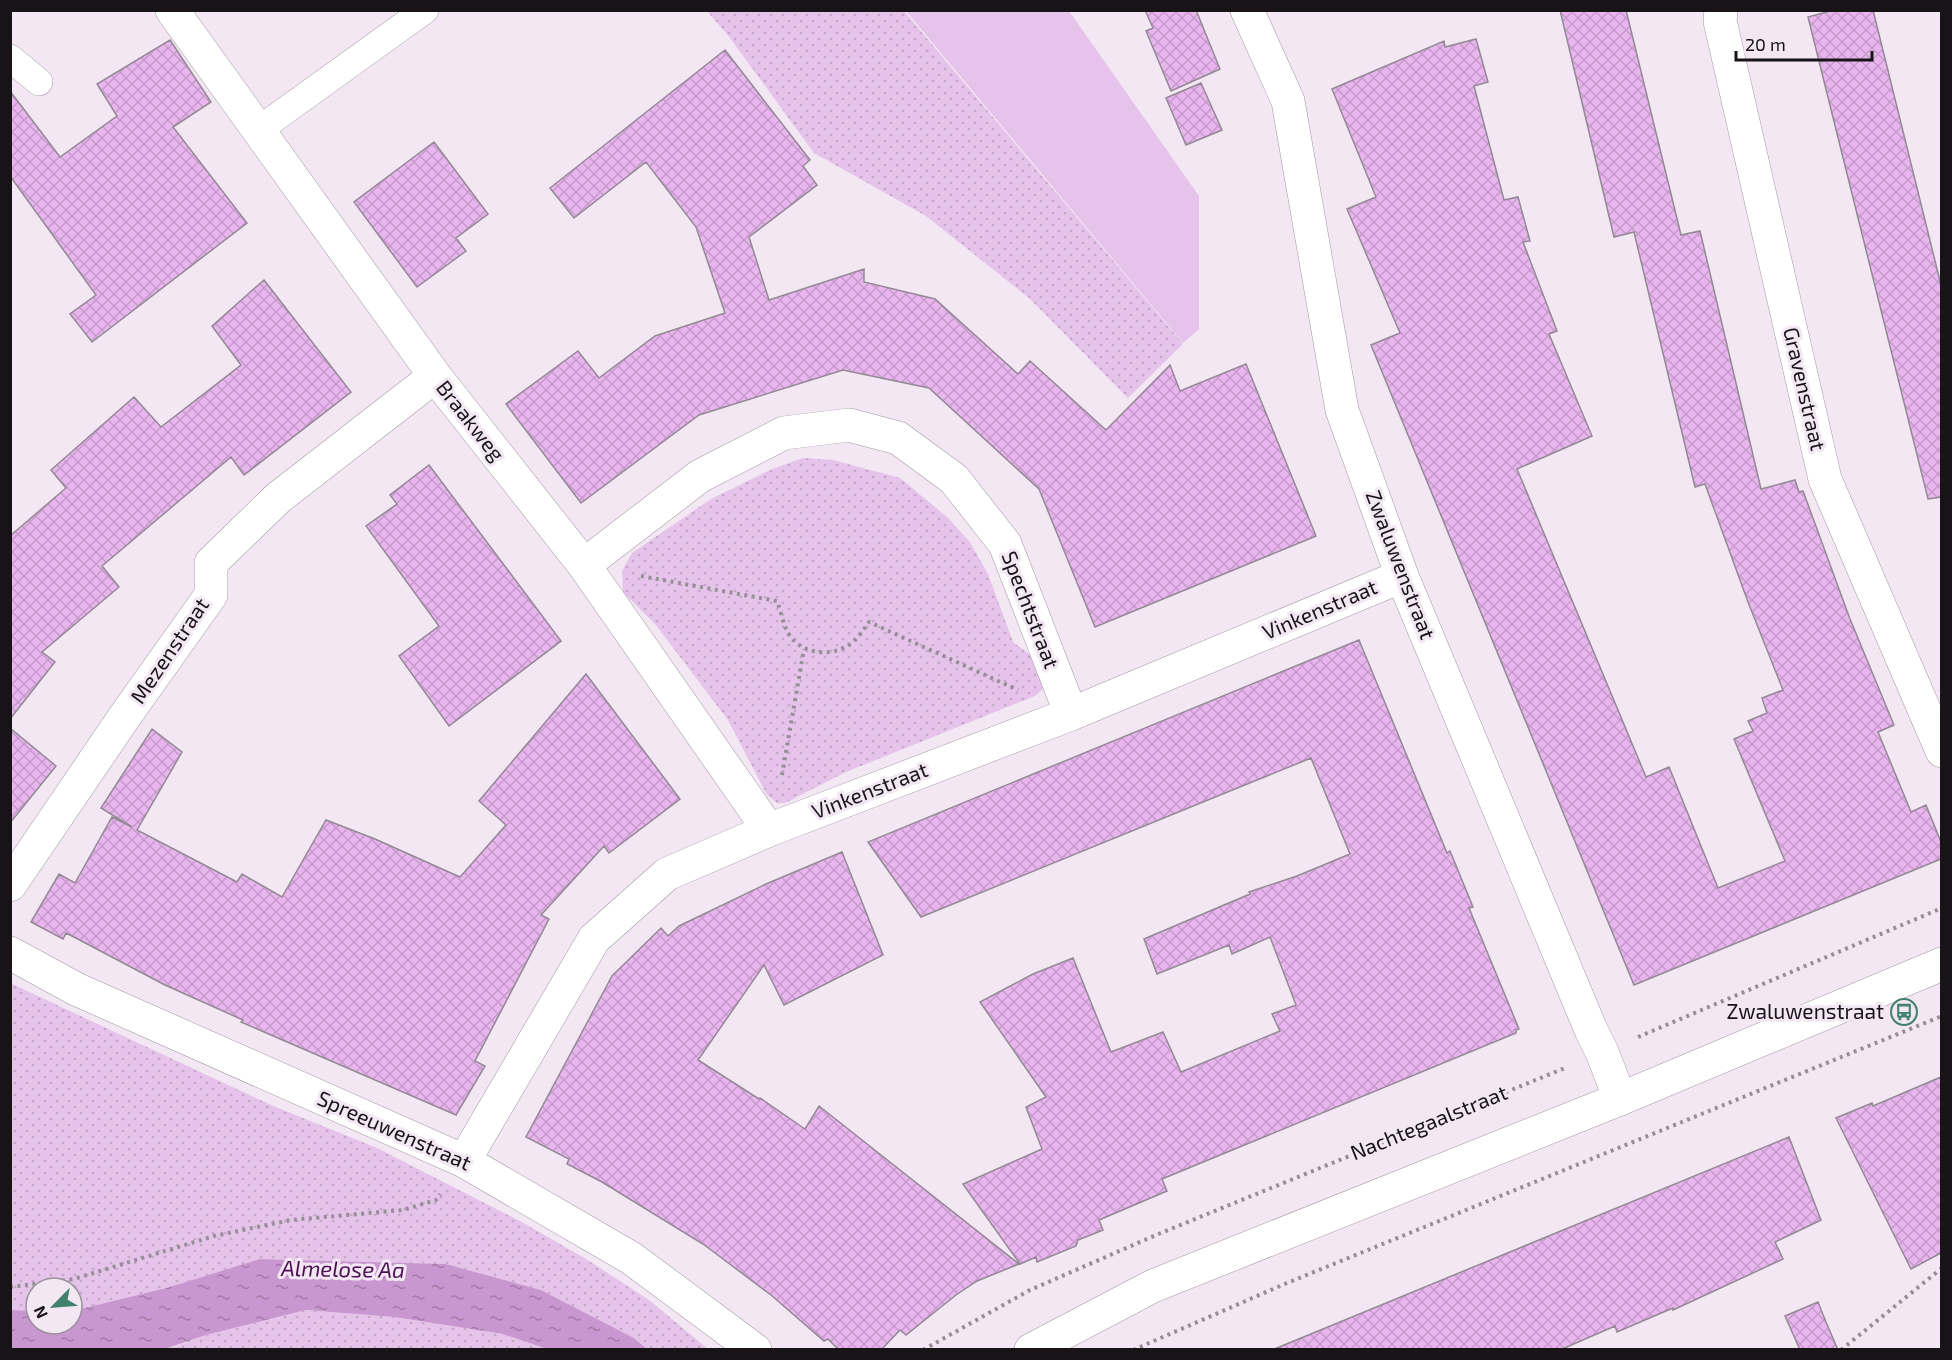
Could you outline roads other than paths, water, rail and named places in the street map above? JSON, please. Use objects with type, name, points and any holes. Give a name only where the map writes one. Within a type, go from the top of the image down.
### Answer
[{"type":"street","name":"Braakweg","points":[[172,10],[435,376],[584,566],[769,830]]},
{"type":"street","name":"Zwaluwenstraat","points":[[1247,10],[1288,100],[1342,411],[1402,576],[1620,1099]]},
{"type":"street","name":"Gravenstraat","points":[[1721,10],[1720,21],[1825,479],[1941,751]]},
{"type":"street","name":"Mezenstraat","points":[[10,885],[211,595],[211,563],[278,498],[435,376]]},
{"type":"street","name":"Spechtstraat","points":[[584,566],[700,476],[784,433],[849,425],[898,438],[954,479],[1005,544],[1071,714]]},
{"type":"street","name":"Vinkenstraat","points":[[464,1161],[594,939],[667,874],[769,830],[1071,714],[1402,576]]},
{"type":"street","name":"Spreeuwenstraat","points":[[10,953],[76,989],[464,1161],[631,1258],[755,1350]]},
{"type":"street","points":[[1031,1350],[1153,1286],[1620,1099],[1941,964]]},
{"type":"lane","points":[[257,131],[425,10]]},
{"type":"lane","points":[[10,58],[39,82]]},
{"type":"water","name":"Almelose Aa","points":[[260,1259],[446,1264],[541,1290],[634,1338],[647,1349],[547,1349],[503,1334],[394,1317],[306,1310],[206,1335],[165,1349],[11,1349],[11,1310],[24,1311],[24,1336],[84,1336],[84,1308],[166,1288]]},
{"type":"place","name":"Zwaluwenstraat","points":[[1904,1012]]}]
